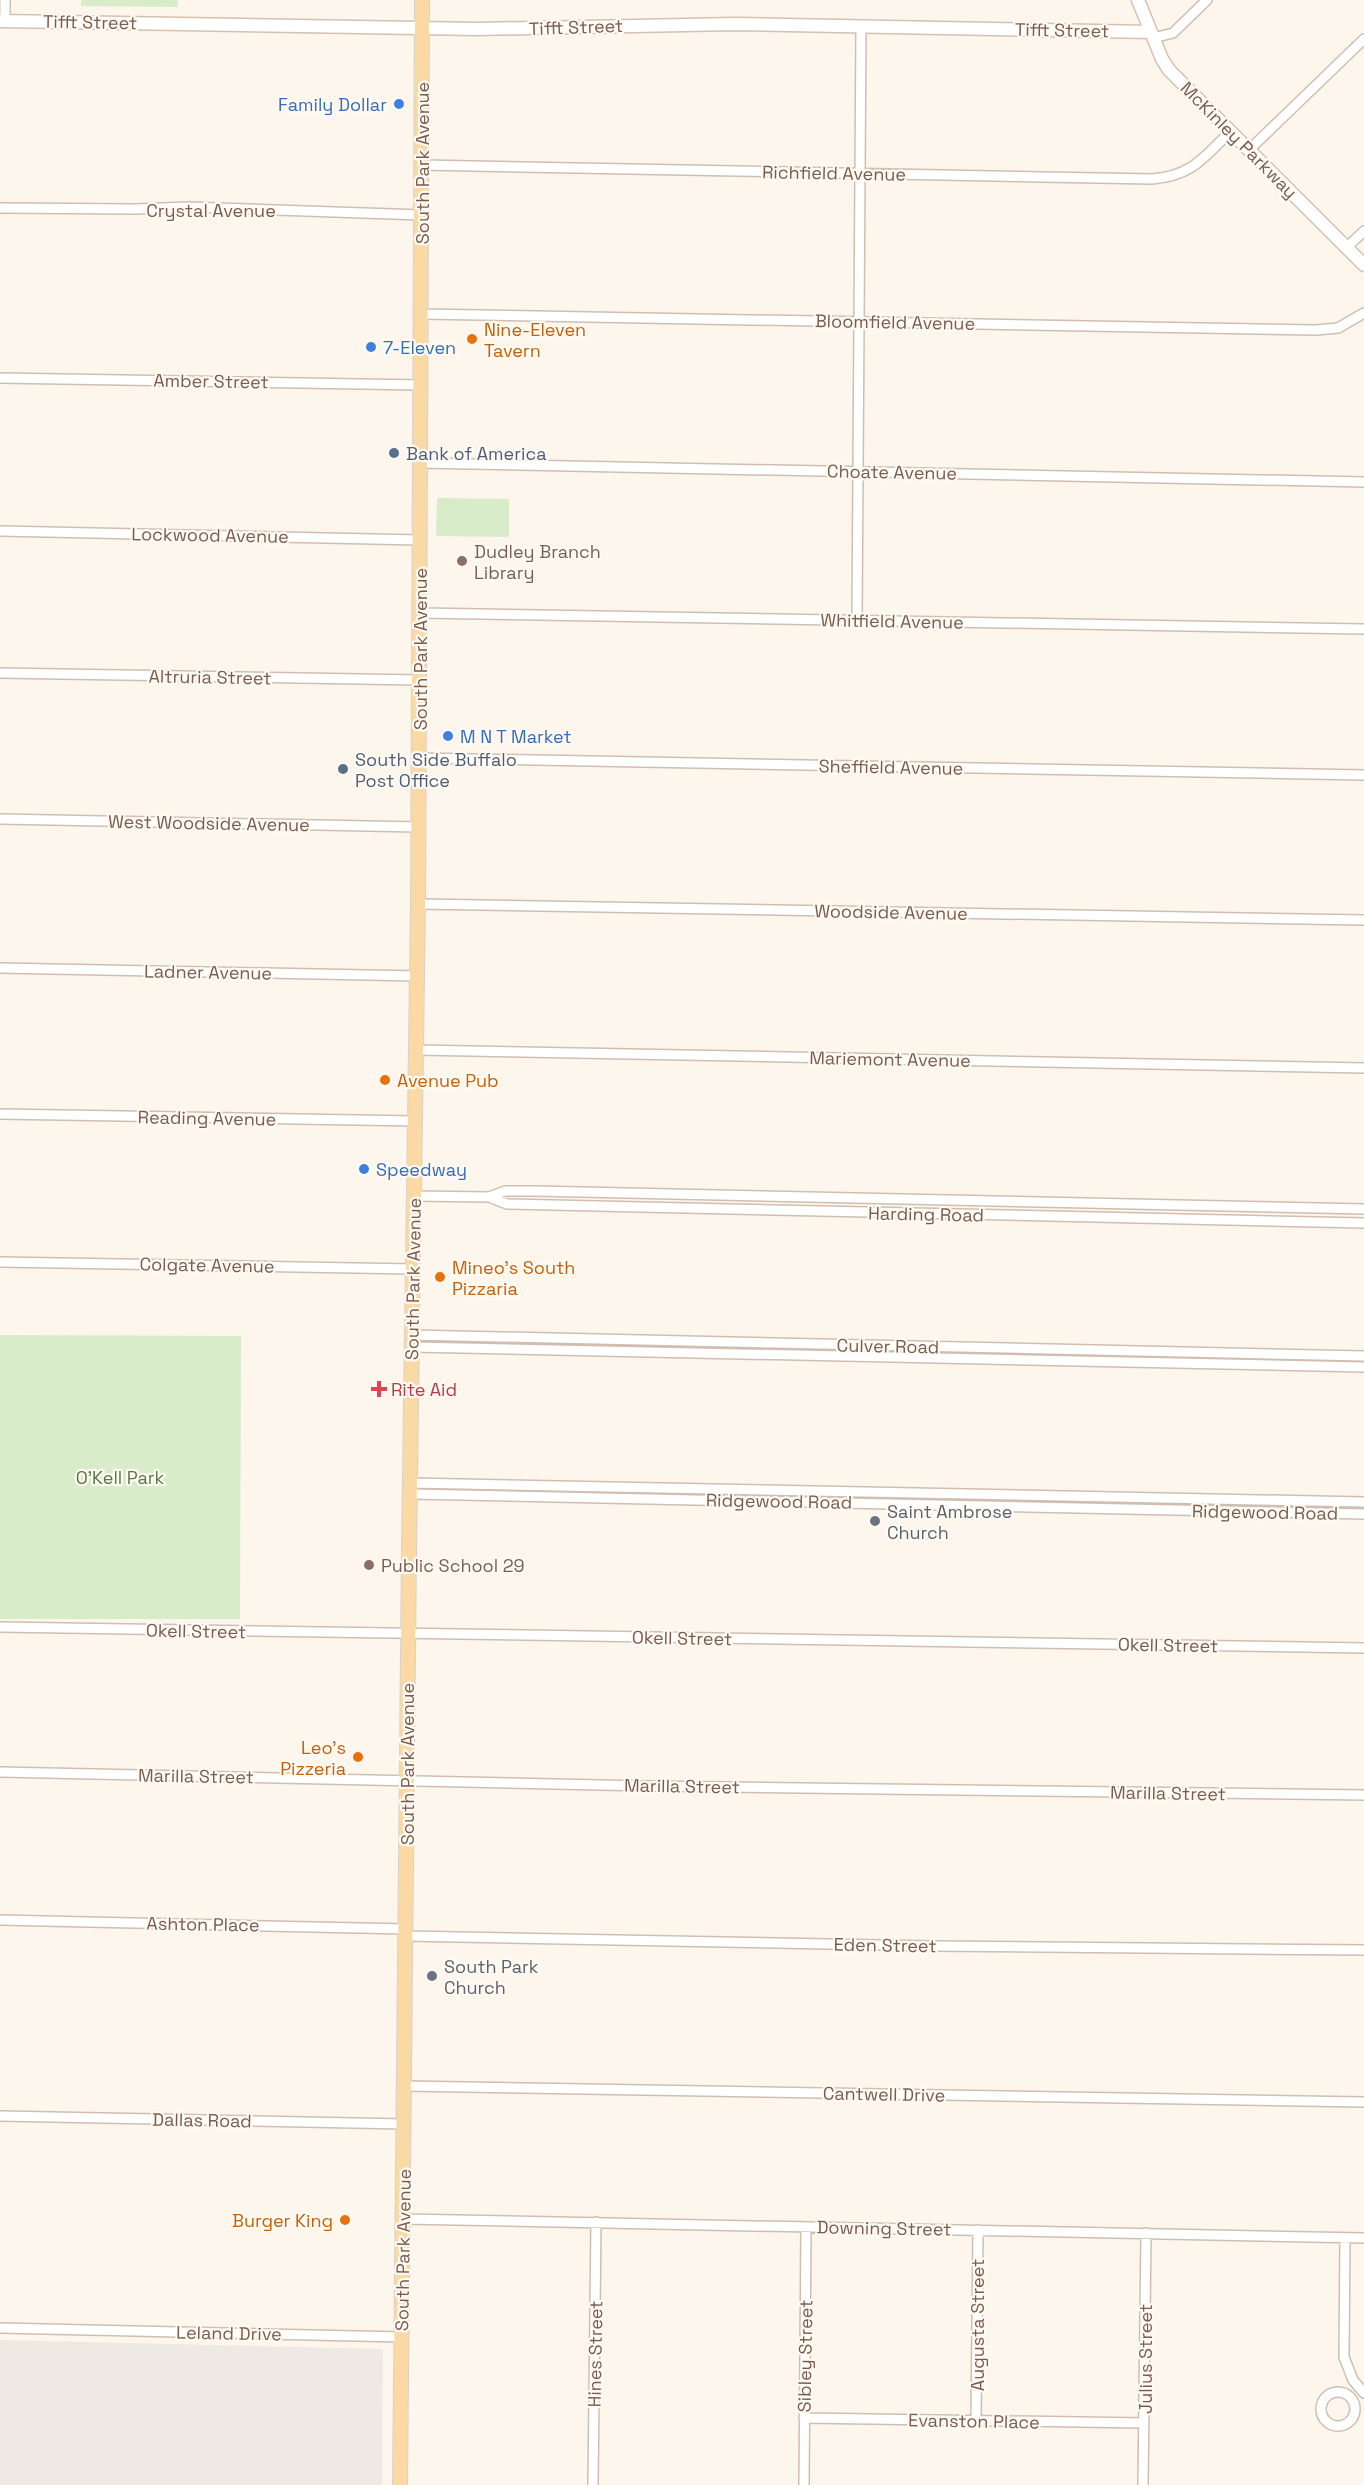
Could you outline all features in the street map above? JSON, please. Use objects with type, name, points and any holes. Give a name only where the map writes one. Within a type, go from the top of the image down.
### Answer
[{"type":"main road","name":"South Park Avenue","points":[[400,2485],[418,904],[422,0]]},
{"type":"street","points":[[2,21],[5,0]]},
{"type":"street","name":"McKinley Parkway","points":[[1138,0],[1169,70],[1364,265]]},
{"type":"street","points":[[1152,35],[1173,33],[1207,0]]},
{"type":"street","name":"Tifft Street","points":[[2,21],[532,29],[724,24],[1152,35]]},
{"type":"street","points":[[857,620],[861,26]]},
{"type":"street","points":[[1249,150],[1364,39]]},
{"type":"street","name":"Richfield Avenue","points":[[422,165],[1152,179],[1172,177],[1189,170],[1230,132]]},
{"type":"street","name":"Crystal Avenue","points":[[0,208],[189,207],[422,215]]},
{"type":"street","points":[[1347,247],[1364,231]]},
{"type":"street","name":"Bloomfield Avenue","points":[[422,314],[1316,330],[1338,328],[1364,313]]},
{"type":"street","name":"Amber Street","points":[[0,378],[421,385]]},
{"type":"street","name":"Choate Avenue","points":[[421,463],[1364,482]]},
{"type":"street","name":"Lockwood Avenue","points":[[0,531],[420,540]]},
{"type":"street","name":"Whitfield Avenue","points":[[420,613],[1364,629]]},
{"type":"street","name":"Altruria Street","points":[[0,674],[419,680]]},
{"type":"street","name":"Sheffield Avenue","points":[[418,758],[1364,775]]},
{"type":"street","name":"West Woodside Avenue","points":[[0,819],[418,827]]},
{"type":"street","name":"Woodside Avenue","points":[[418,904],[1364,920]]},
{"type":"street","name":"Ladner Avenue","points":[[0,968],[417,976]]},
{"type":"street","name":"Mariemont Avenue","points":[[416,1050],[1364,1068]]},
{"type":"street","name":"Reading Avenue","points":[[0,1114],[415,1121]]},
{"type":"street","name":"Harding Road","points":[[489,1197],[505,1191],[1364,1209]]},
{"type":"street","points":[[687,1194],[687,1209]]},
{"type":"street","name":"Harding Road","points":[[414,1196],[489,1197],[507,1204],[1364,1223]]},
{"type":"street","points":[[813,1197],[813,1212]]},
{"type":"street","points":[[933,1214],[934,1199]]},
{"type":"street","points":[[1058,1202],[1058,1216]]},
{"type":"street","points":[[1184,1219],[1185,1205]]},
{"type":"street","points":[[1306,1208],[1306,1221]]},
{"type":"street","name":"Colgate Avenue","points":[[0,1262],[413,1269]]},
{"type":"street","name":"Culver Road","points":[[412,1341],[1364,1356]]},
{"type":"street","name":"Culver Road","points":[[412,1341],[1364,1367]]},
{"type":"street","points":[[591,1487],[591,1497]]},
{"type":"street","name":"Ridgewood Road","points":[[411,1489],[591,1487],[1364,1502]]},
{"type":"street","name":"Ridgewood Road","points":[[411,1489],[591,1497],[1364,1514]]},
{"type":"street","points":[[753,1490],[753,1501]]},
{"type":"street","points":[[910,1493],[910,1504]]},
{"type":"street","points":[[1065,1496],[1065,1508]]},
{"type":"street","points":[[1227,1511],[1228,1499]]},
{"type":"street","name":"Okell Street","points":[[0,1627],[1364,1648]]},
{"type":"street","name":"Marilla Street","points":[[0,1772],[408,1781],[1364,1795]]},
{"type":"street","name":"Ashton Place","points":[[0,1920],[406,1932]]},
{"type":"street","name":"Eden Street","points":[[406,1932],[933,1946],[1364,1950]]},
{"type":"street","name":"Cantwell Drive","points":[[405,2086],[1364,2102]]},
{"type":"street","name":"Dallas Road","points":[[0,2116],[404,2124]]},
{"type":"street","name":"Downing Street","points":[[403,2219],[1364,2238]]},
{"type":"street","name":"Hines Street","points":[[593,2485],[596,2222]]},
{"type":"street","name":"Sibley Street","points":[[804,2485],[806,2227]]},
{"type":"street","name":"Augusta Street","points":[[976,2421],[978,2230]]},
{"type":"street","name":"Julius Street","points":[[1143,2485],[1146,2234]]},
{"type":"street","points":[[1345,2238],[1344,2357],[1346,2369],[1361,2391],[1348,2396]]},
{"type":"street","name":"Leland Drive","points":[[0,2328],[402,2337]]},
{"type":"street","name":"Evanston Place","points":[[804,2418],[1144,2423]]},
{"type":"shaded area","points":[[0,2340],[383,2349],[382,2485],[0,2485]]},
{"type":"green space","points":[[81,0],[178,0],[178,7],[81,6]]},
{"type":"green space","points":[[437,498],[509,499],[509,537],[436,536]]},
{"type":"green space","name":"O'Kell Park","points":[[0,1335],[241,1336],[240,1619],[0,1619]]},
{"type":"place","name":"Family Dollar","points":[[399,104]]},
{"type":"place","name":"Nine-Eleven Tavern","points":[[472,339]]},
{"type":"place","name":"7-Eleven","points":[[371,347]]},
{"type":"place","name":"Bank of America","points":[[394,453]]},
{"type":"place","name":"Dudley Branch Library","points":[[462,561]]},
{"type":"place","name":"M N T Market","points":[[448,736]]},
{"type":"place","name":"South Side Buffalo Post Office","points":[[343,769]]},
{"type":"place","name":"Avenue Pub","points":[[385,1080]]},
{"type":"place","name":"Speedway","points":[[364,1169]]},
{"type":"place","name":"Mineo's South Pizzaria","points":[[440,1277]]},
{"type":"place","name":"Rite Aid","points":[[379,1389]]},
{"type":"place","name":"Saint Ambrose Church","points":[[875,1521]]},
{"type":"place","name":"Public School 29","points":[[369,1565]]},
{"type":"place","name":"Leo's Pizzeria","points":[[358,1757]]},
{"type":"place","name":"South Park Church","points":[[432,1976]]},
{"type":"place","name":"Burger King","points":[[345,2220]]}]
